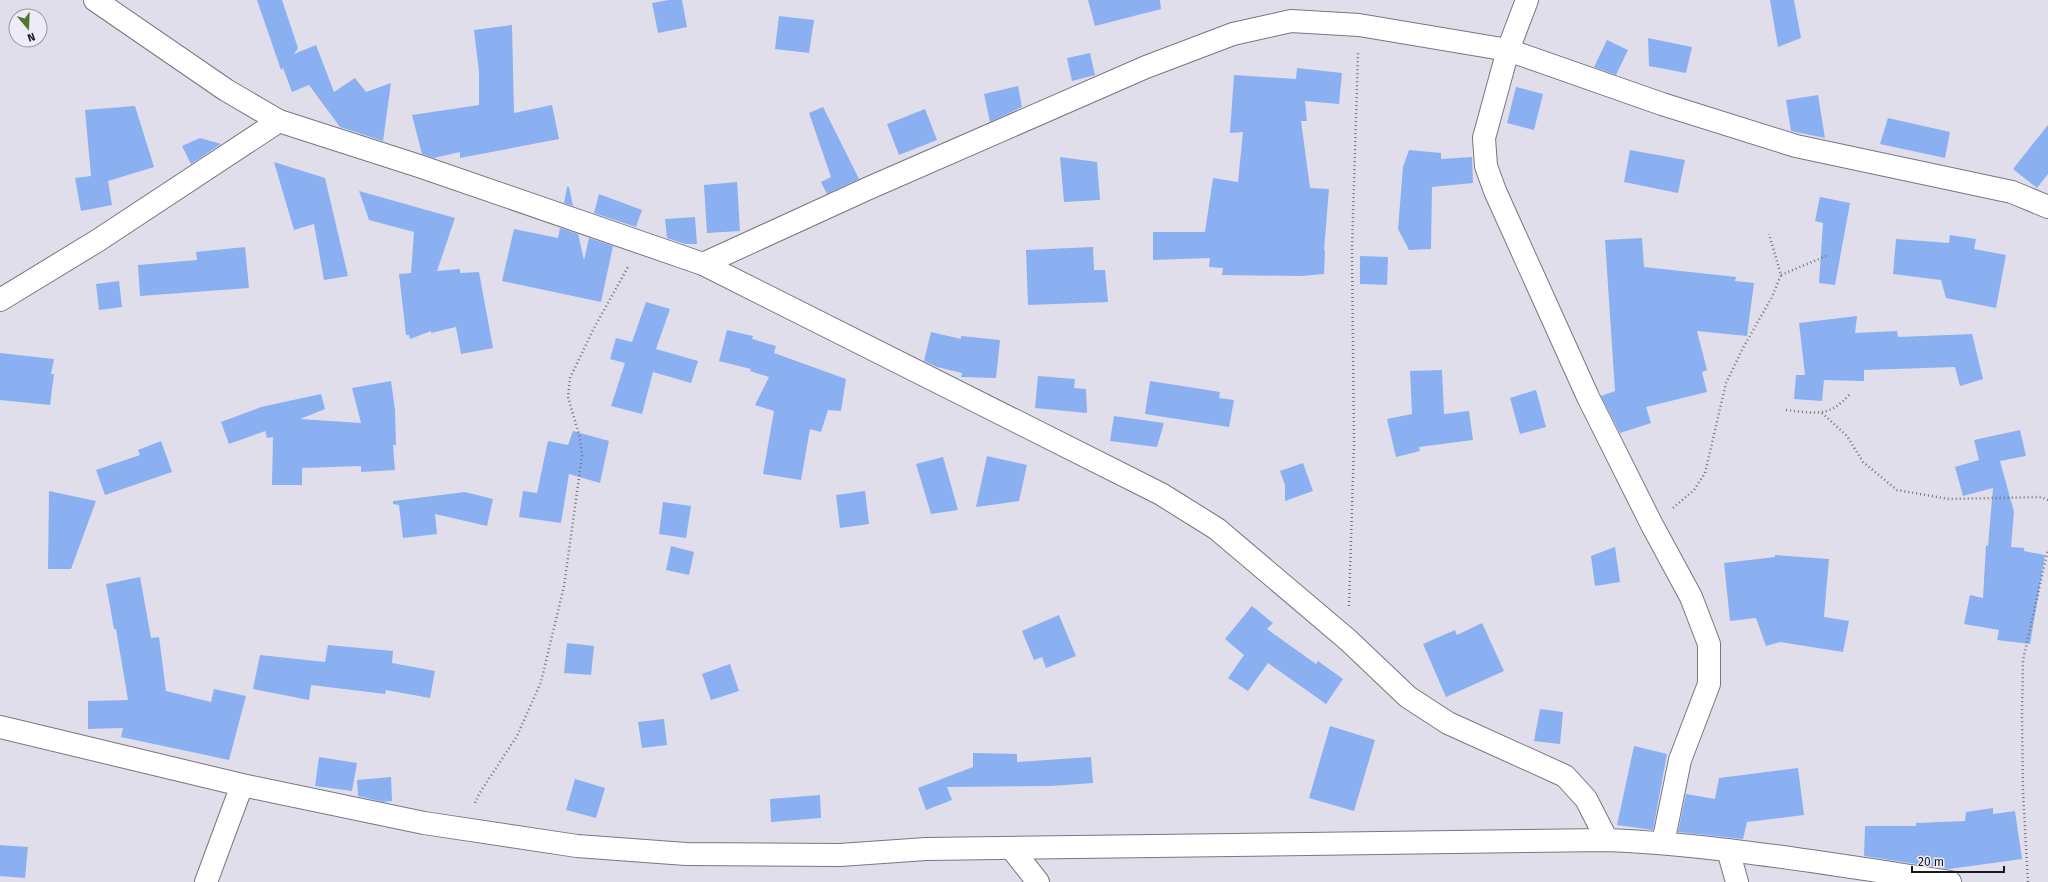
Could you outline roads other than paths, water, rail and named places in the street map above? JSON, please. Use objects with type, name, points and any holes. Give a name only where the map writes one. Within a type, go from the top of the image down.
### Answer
[{"type":"street","points":[[95,0],[226,90],[279,121],[419,166],[641,244],[703,264],[1161,494],[1217,529],[1348,640],[1408,697],[1448,723],[1565,776],[1586,799],[1607,840]]},
{"type":"street","points":[[1527,0],[1508,50],[1484,138],[1486,166],[1495,191],[1588,397],[1652,525],[1691,596],[1709,644],[1709,684],[1680,760],[1663,843]]},
{"type":"street","points":[[703,264],[996,131],[1146,66],[1233,34],[1291,21],[1359,25],[1508,50],[1662,104],[1796,146],[2012,192],[2048,207]]},
{"type":"street","points":[[0,300],[104,236],[279,121]]},
{"type":"street","points":[[0,727],[242,785],[464,831],[577,846],[686,854],[840,855],[926,849],[1607,840],[1663,843],[1728,850],[1950,882]]},
{"type":"street","points":[[206,882],[242,785]]},
{"type":"street","points":[[1012,848],[1038,882]]},
{"type":"street","points":[[1728,850],[1737,882]]}]
